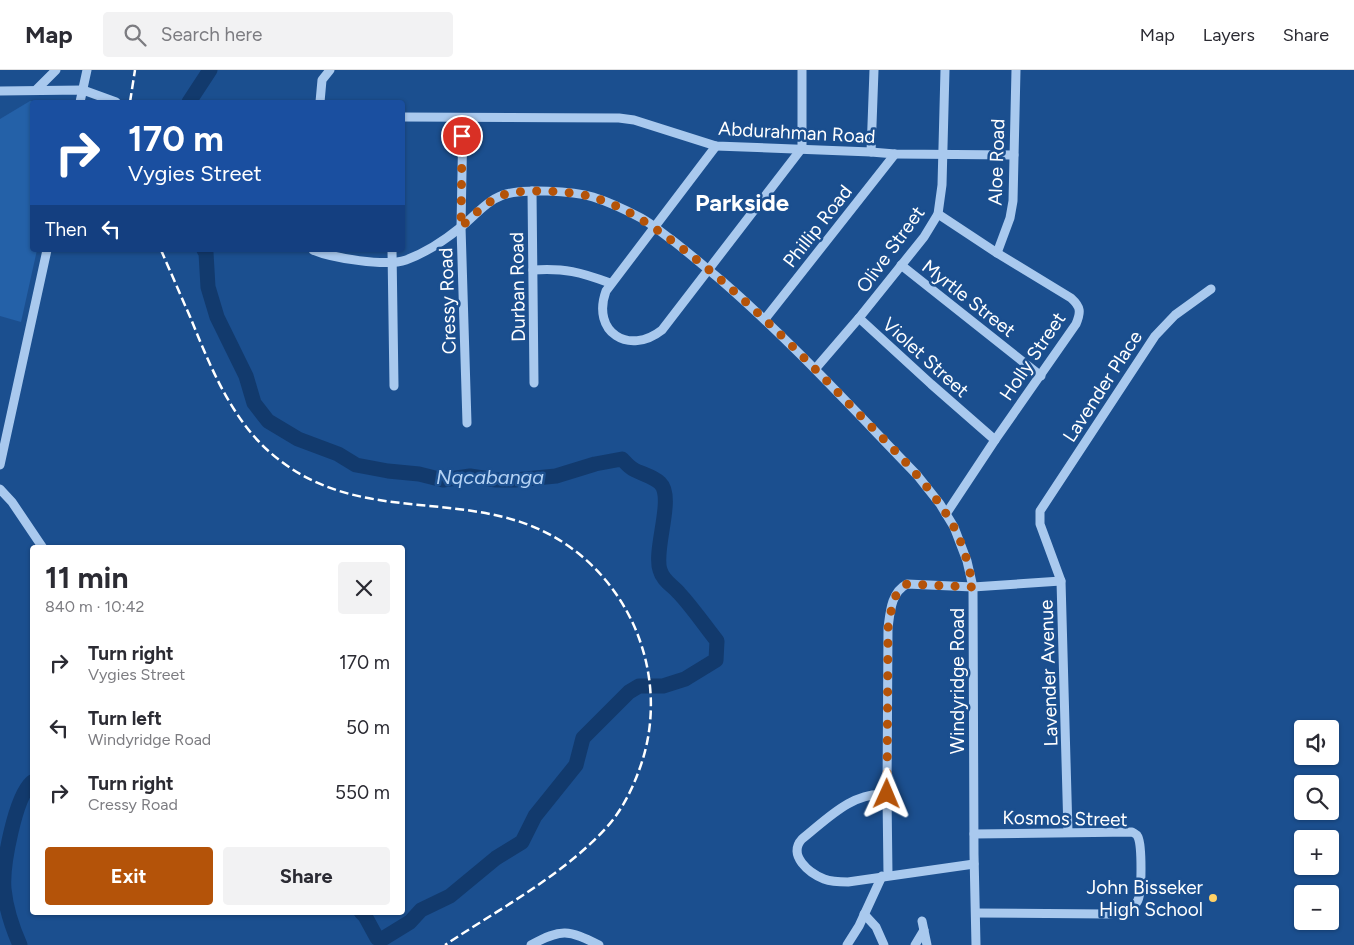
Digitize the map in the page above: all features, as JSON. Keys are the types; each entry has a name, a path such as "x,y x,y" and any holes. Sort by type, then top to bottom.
{"street":[{"path":"37,89 56,70"},
{"path":"80,100 87,70"},
{"path":"320,100 322,80 330,70"},
{"path":"716,146 610,284 602,302 602,317 615,335 638,341 653,337 662,330 802,148 802,70"},
{"path":"871,152 874,70"},
{"name":"Olive Street","path":"816,368 924,237 938,214 942,184 941,154 945,70"},
{"name":"Aloe Road","path":"997,253 1010,218 1013,201 1016,70"},
{"path":"0,90 83,90 109,100"},
{"name":"Abdurahman Road","path":"405,117 619,118 634,120 716,146 802,148 895,154 1014,155"},
{"name":"Cressy Road","path":"463,118 461,227 467,424"},
{"name":"Phillip Road","path":"765,319 895,154"},
{"name":"Durban Road","path":"532,192 534,383"},
{"name":"Windyridge Road","path":"322,252 350,259 392,263 405,260 438,243 487,205 504,195 556,192 593,197 642,218 710,270 816,368 917,475 946,514 959,539 973,587 976,945"},
{"name":"Holly Street","path":"938,214 1071,298 1080,308 1076,324 946,514"},
{"path":"0,465 47,252"},
{"path":"392,252 394,386"},
{"name":"Myrtle Street","path":"901,265 1041,376"},
{"path":"533,270 570,270 610,284"},
{"name":"Lavender Place","path":"1039,517 1044,505 1154,336 1175,315 1211,289"},
{"name":"Violet Street","path":"859,318 995,440"},
{"path":"0,489 41,545"},
{"name":"Lavender Avenue","path":"1039,517 1061,581 1068,832"},
{"path":"847,945 885,876 888,628 893,601 899,590 907,584 973,587 1061,581"},
{"path":"887,794 862,796 845,806 802,838 796,849 800,861 816,876 835,882 848,882 974,864"},
{"name":"Kosmos Street","path":"974,834 1132,832 1138,838 1141,891 1138,901 1128,912 1108,914 976,914"},
{"path":"864,914 876,927 884,945"},
{"path":"915,945 923,926 927,945"},
{"path":"531,945 551,934 567,932 575,933 599,945"}],"shaded area":[{"path":"30,101 30,252 37,252 21,322 0,316 0,119"}],"waterway":[{"name":"Nqcabanga","path":"190,100 210,70"},
{"name":"Nqcabanga","path":"205,252 208,287 217,317 246,376 254,403 268,421 298,439 338,454 356,465 419,474 443,480 470,476 496,480 556,476 595,464 622,459 636,471 660,483 664,490 665,511 659,550 661,574 684,599 717,641 716,660 685,679 663,686 639,686 629,692 583,738 576,765 535,816 522,842 496,858 450,896 421,910 410,922 384,938 377,938 364,915"},
{"name":"Nqcabanga","path":"20,945 8,911 4,878 7,849 15,816 20,802 30,785"}],"railway":[{"path":"130,100 135,70"},
{"path":"162,252 207,358 227,397 251,433 282,462 311,480 341,492 372,499 467,510 529,525 563,543 593,566 617,595 634,627 646,662 651,699 648,736 638,773 625,802 606,828 589,845 550,877 445,945"}],"place":[{"name":"John Bisseker High School","path":"1213,898"}],"district":[{"name":"Parkside","path":"742,203"}],"route":[{"path":"462,136 461,227 487,205 504,195 532,192 556,192 593,197 642,218 710,270 816,368 917,475 946,514 959,539 973,587 907,584 899,590 893,601 888,628 887,794"}]}
